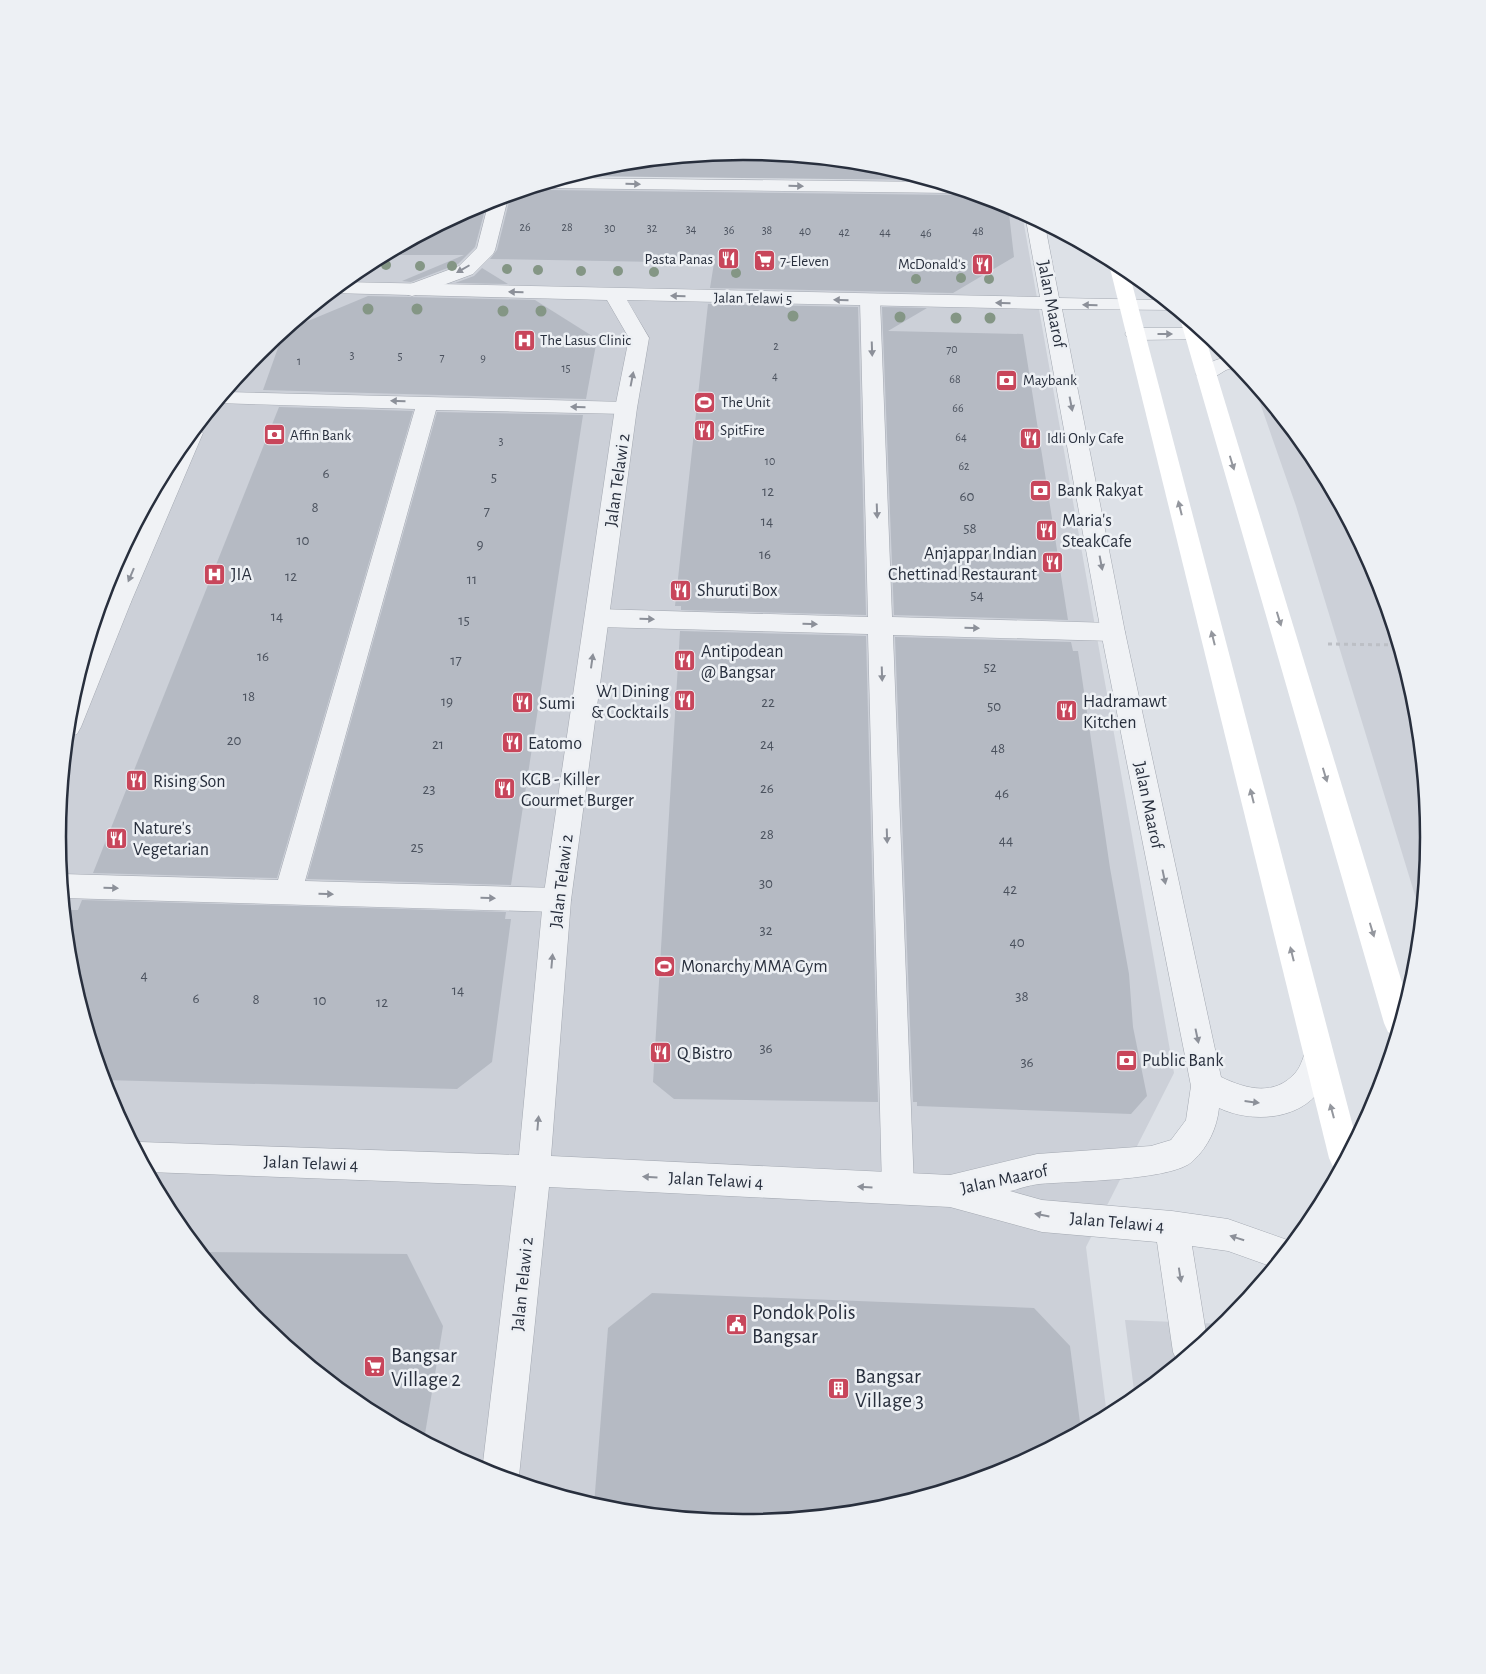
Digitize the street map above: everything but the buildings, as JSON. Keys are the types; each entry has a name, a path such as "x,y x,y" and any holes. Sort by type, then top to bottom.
{"main road":[{"path":"1121,276 1343,1150"},
{"path":"1198,336 1206,374 1396,1014"}],"street":[{"path":"567,183 934,188"},
{"path":"412,290 466,270 486,250 497,207"},
{"name":"Jalan Maarof","path":"950,1190 1037,1169 1151,1162 1181,1152 1201,1126 1207,1086 1114,632 1037,228"},
{"name":"Jalan Telawi 5","path":"347,288 1162,306"},
{"name":"Jalan Telawi 2","path":"501,1469 534,1171 557,900 626,408 639,338 614,295"},
{"path":"870,300 898,1188"},
{"path":"1135,334 1192,330"},
{"path":"1206,374 1227,364"},
{"path":"228,398 626,408"},
{"path":"288,893 428,402"},
{"path":"87,670 110,602 172,474"},
{"path":"598,618 1114,632"},
{"path":"68,886 557,900"},
{"path":"1207,1086 1236,1100 1266,1104 1292,1096 1310,1080 1318,1057"},
{"name":"Jalan Telawi 4","path":"147,1157 534,1171 950,1190 1042,1216 1172,1227 1228,1235 1277,1252"},
{"path":"1172,1227 1190,1345"}],"path":[{"path":"1322,644 1392,646"}],"shaded area":[{"path":"585,179 905,180 961,196 1024,222 1174,1073 1086,1247 1106,1408 1042,1444 1002,1462 961,1478 918,1491 875,1501 831,1508 743,1514 655,1508 611,1501 568,1491 525,1478 444,1444 367,1400 331,1374 264,1316 234,1283 180,1213 157,1175 136,1136 102,1055 79,969 72,925 66,837 68,793 79,705 89,662 102,619 136,538 180,461 206,425 264,358 297,328 367,274 444,230 525,196"},
{"path":"1259,399 1306,461 1329,499 1350,538 1384,619 1407,705 1414,749 1420,837 1416,900 1296,506"},
{"path":"1125,1320 1214,1324 1155,1374 1134,1389"}],"place":[{"name":"Pasta Panas","path":"729,259"},
{"name":"7-Eleven","path":"764,261"},
{"name":"McDonald's","path":"982,264"},
{"name":"The Lasus Clinic","path":"524,340"},
{"name":"Maybank","path":"1007,380"},
{"name":"The Unit","path":"705,402"},
{"name":"SpitFire","path":"704,430"},
{"name":"Affin Bank","path":"274,435"},
{"name":"Idli Only Cafe","path":"1031,438"},
{"name":"Bank Rakyat","path":"1041,490"},
{"name":"Maria's SteakCafe","path":"1046,530"},
{"name":"Anjappar Indian Chettinad Restaurant","path":"1053,563"},
{"name":"JIA","path":"215,574"},
{"name":"Shuruti Box","path":"681,590"},
{"name":"Antipodean @ Bangsar","path":"685,661"},
{"name":"W1 Dining & Cocktails","path":"685,701"},
{"name":"Sumi","path":"523,703"},
{"name":"Hadramawt Kitchen","path":"1067,711"},
{"name":"Eatomo","path":"512,743"},
{"name":"Rising Son","path":"137,781"},
{"name":"KGB - Killer Gourmet Burger","path":"505,789"},
{"name":"Nature's Vegetarian","path":"117,838"},
{"name":"Monarchy MMA Gym","path":"665,966"},
{"name":"Q Bistro","path":"661,1053"},
{"name":"Public Bank","path":"1126,1060"},
{"name":"Pondok Polis Bangsar","path":"736,1324"},
{"name":"Bangsar Village 2","path":"375,1367"},
{"name":"Bangsar Village 3","path":"839,1388"}]}
